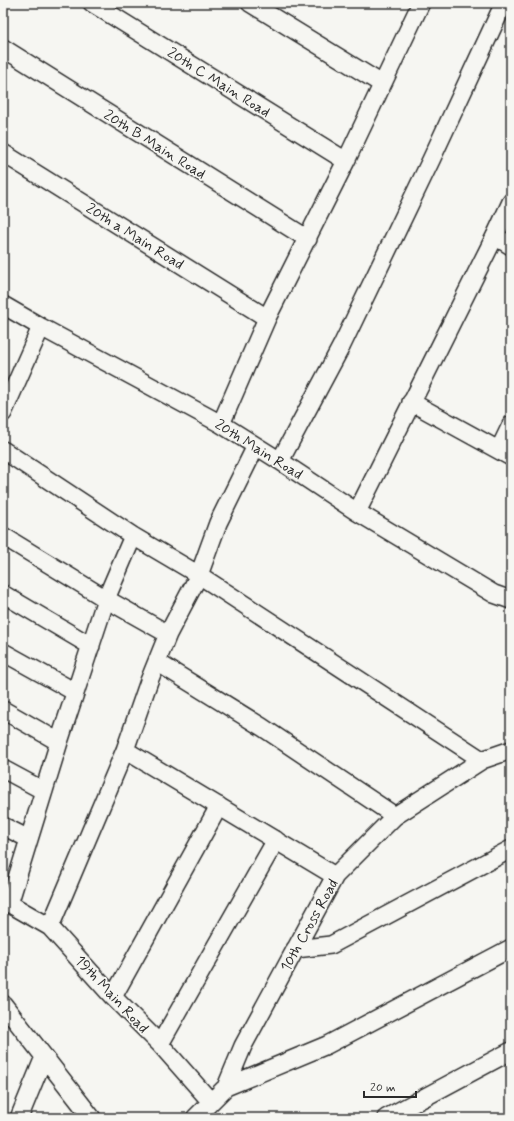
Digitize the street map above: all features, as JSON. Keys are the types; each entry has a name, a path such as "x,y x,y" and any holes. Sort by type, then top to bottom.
{"street":[{"name":"20th C Main Road","path":"92,3 346,161"},
{"path":"250,3 382,84"},
{"path":"221,424 267,318 308,239 421,3"},
{"path":"280,461 342,345 504,3"},
{"name":"20th B Main Road","path":"3,48 308,239"},
{"name":"20th a Main Road","path":"3,153 267,318"},
{"path":"357,512 511,202"},
{"path":"495,236 511,246"},
{"name":"20th Main Road","path":"3,305 221,424 357,512 494,594 511,600"},
{"path":"3,413 41,327"},
{"path":"411,402 505,454 511,425"},
{"path":"50,927 125,750 149,681 168,634 199,575 218,523 256,446"},
{"path":"3,450 133,536 199,575 482,760"},
{"path":"3,536 106,599 168,634"},
{"path":"6,902 29,839 106,599 133,536"},
{"path":"3,594 90,646"},
{"path":"3,652 75,692"},
{"path":"157,662 262,727 395,816"},
{"path":"3,710 59,742"},
{"path":"125,750 335,876"},
{"name":"10th Cross Road","path":"195,1118 226,1087 243,1046 335,876 395,816 482,760 511,750"},
{"path":"3,769 44,791"},
{"path":"114,997 218,806"},
{"path":"3,826 29,839"},
{"path":"160,1044 276,840"},
{"path":"295,949 331,945 511,849"},
{"name":"19th Main Road","path":"6,902 50,927 114,997 160,1044 211,1102"},
{"path":"226,1087 327,1045 511,948"},
{"path":"4,1012 44,1058 92,1118"},
{"path":"386,1118 511,1051"},
{"path":"18,1118 44,1058"}]}
